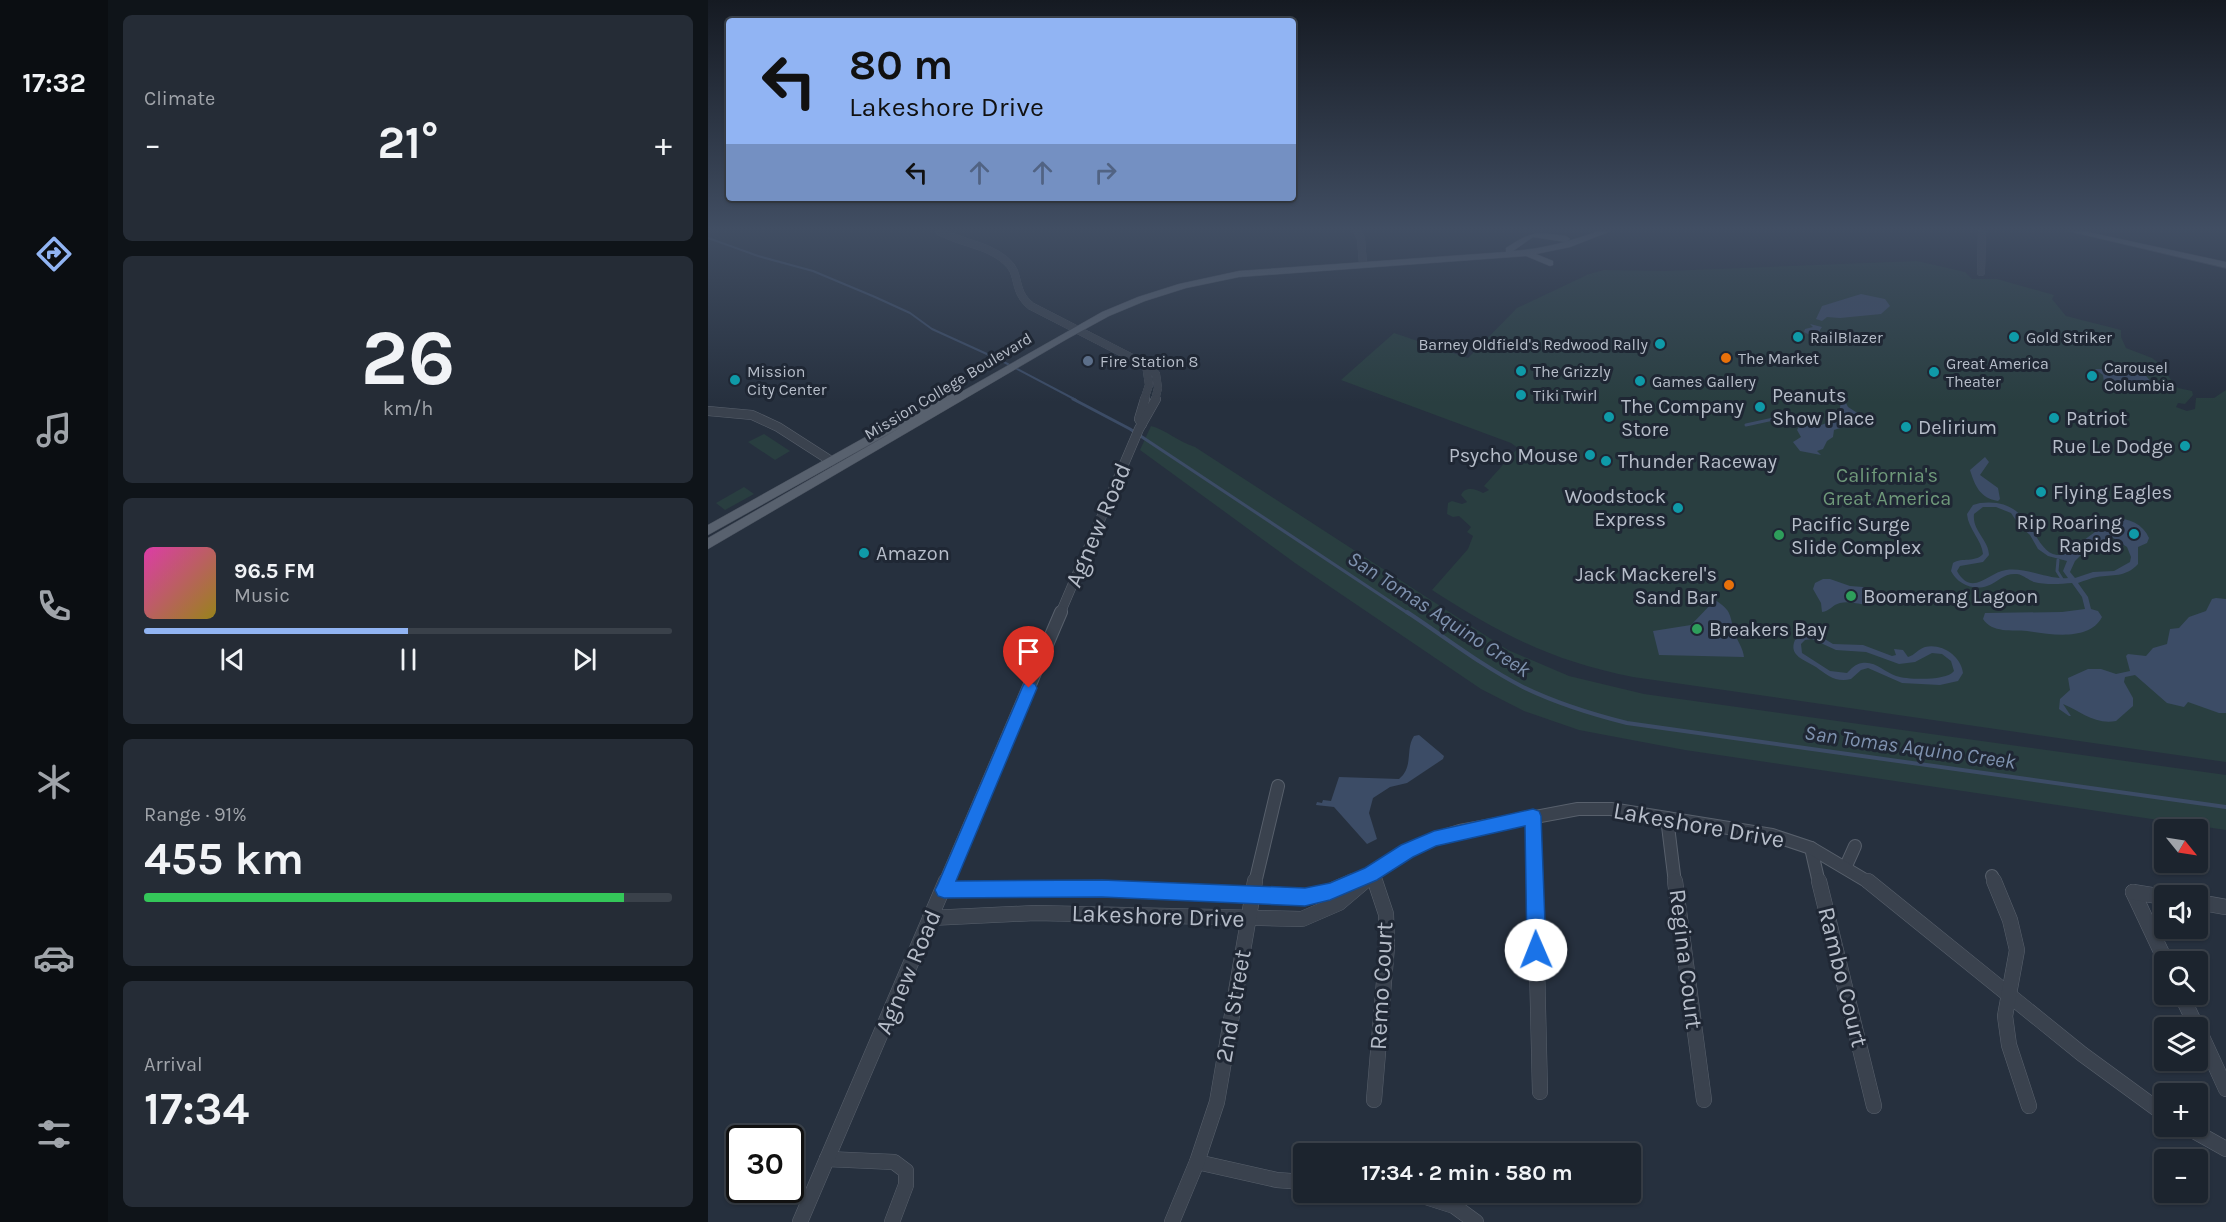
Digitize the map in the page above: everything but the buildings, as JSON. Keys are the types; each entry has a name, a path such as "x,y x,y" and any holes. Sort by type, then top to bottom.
{"main road":[{"name":"Mission College Boulevard","path":"708,544 1017,354 1073,327 1177,288"},
{"name":"Mission College Boulevard","path":"708,531 998,376 1028,359 1073,327"}],"street":[{"name":"Agnew Road","path":"800,1222 1142,424 1139,418 1149,386 1146,365 1135,356 1025,301 1016,288"},
{"path":"708,411 752,415 778,427 836,464"},
{"name":"2nd Street","path":"1172,1222 1197,1162 1217,1102 1252,896 1278,786"},
{"name":"Lakeshore Drive","path":"944,890 1064,888 1305,897 1330,891 1371,874 1407,851 1434,839 1533,816 1594,808 1764,833 1811,848 1846,867 1885,894 2099,1067 2154,1107"},
{"path":"1533,816 1540,1092"},
{"name":"Regina Court","path":"1667,818 1704,1100"},
{"path":"1846,867 1855,846"},
{"name":"Rambo Court","path":"1811,848 1874,1106"},
{"name":"Lakeshore Drive","path":"930,918 1035,913 1302,919 1329,910 1350,897 1371,874"},
{"name":"Remo Court","path":"1371,874 1380,891 1386,914 1388,946 1374,1100"},
{"path":"1992,876 2010,920 2017,950 2005,1016 2008,1045 2029,1106"},
{"path":"2154,895 2133,892 2154,937"},
{"path":"2208,904 2226,907"},
{"path":"2208,1051 2226,1089"},
{"path":"2205,1137 2226,1149"},
{"path":"827,1159 894,1162 906,1171 906,1185 892,1222"},
{"path":"1197,1162 1276,1180 1293,1181"},
{"path":"1449,1203 1468,1214 1476,1222"}],"green space":[{"name":"California's Great America","path":"1559,288 2029,288 2054,295 2052,299 2066,316 2121,330 2121,337 2126,348 2152,358 2163,366 2160,366 2178,388 2192,391 2193,395 2185,404 2178,403 2176,407 2187,411 2195,409 2196,398 2214,398 2226,390 2226,762 1633,677 1577,663 1528,644 1504,633 1432,590 1468,549 1473,536 1467,532 1471,527 1459,516 1453,517 1447,514 1448,503 1467,502 1461,495 1468,489 1483,493 1489,490 1484,486 1518,448 1511,443 1341,380 1394,333 1468,358 1517,308"},
{"path":"1151,426 1195,447 1508,650 1569,676 1644,694 2226,775 2226,830 2208,827 2208,819 2154,819 1685,750 1579,730 1524,711 1481,689 1295,563 1140,450"},
{"path":"764,434 790,451 775,460 748,442"},
{"path":"744,487 754,494 725,510 716,503"}],"water":[{"path":"1861,294 1885,299 1890,306 1881,314 1827,317 1822,321 1816,319 1822,306"},
{"path":"1810,324 1822,327 1820,335 1837,337 1840,343 1811,341 1809,339 1812,336 1804,332 1805,329 1813,327"},
{"path":"2095,369 2141,370 2152,383 2104,382 2103,375"},
{"path":"1841,402 1846,403 1859,414 1855,422 1834,430 1833,437 1827,441 1823,449 1817,451 1821,455 1800,451 1793,442 1801,437 1797,430 1799,426 1821,425 1838,419"},
{"path":"1985,457 1989,462 1980,475 1998,488 2000,499 1998,501 1987,497 1979,490 1970,470"},
{"path":"1998,503 2011,508 2029,525 2048,552 2057,555 2083,546 2080,543 2114,518 2135,523 2149,538 2147,543 2138,547 2138,564 2128,572 2095,577 2078,583 2088,597 2091,609 2098,611 2102,617 2088,630 2057,634 1997,629 1983,619 1985,613 2062,612 2085,609 2082,597 2072,583 2038,583 2012,574 1987,586 1977,588 1957,580 1951,571 1953,563 1980,557 1983,554 1968,519 1967,514 1973,505","holes":["1983,507 1996,507 2011,513 2030,535 2038,549 2048,556 2067,561 2063,571 2068,578 2006,570 1975,583 1969,583 1963,579 1957,571 1960,566 1983,562 1989,555 1974,520 1974,514","2110,536 2127,547 2131,557 2130,562 2114,571 2093,572 2075,578 2070,572 2075,561 2088,548 2092,550"]},
{"name":"Boomerang Lagoon","path":"1823,579 1863,587 1886,595 1876,604 1846,602 1822,612 1821,603 1813,589 1815,583"},
{"path":"2212,599 2226,599 2226,713 2219,713 2188,702 2184,707 2167,703 2135,675 2125,677 2124,682 2133,698 2133,706 2116,721 2094,719 2063,704 2071,716 2059,709 2060,699 2070,690 2068,678 2088,669 2101,669 2116,674 2130,671 2126,656 2128,654 2146,656 2153,648 2167,644 2170,629 2179,628 2189,617 2206,611"},
{"name":"Breakers Bay","path":"1715,600 1730,614 1744,657 1659,655 1653,631 1691,625"},
{"path":"1808,634 1818,635 1833,644 1863,645 1892,656 1896,655 1894,649 1903,650 1908,657 1925,647 1938,647 1955,656 1963,673 1958,681 1940,685 1902,683 1868,668 1861,670 1851,679 1836,679 1799,657 1794,650 1795,640","holes":["1812,639 1836,650 1866,652 1899,664 1915,662 1932,653 1942,654 1951,661 1954,671 1944,677 1927,679 1896,676 1876,665 1867,663 1857,664 1847,673 1830,671 1802,653 1801,644 1805,640"]},
{"path":"1419,735 1444,756 1443,759 1407,783 1390,787 1373,798 1369,813 1377,839 1367,844 1334,807 1316,805 1317,802 1322,803 1323,800 1331,801 1339,777 1399,779 1408,764 1411,741 1414,736"}],"waterway":[{"name":"San Tomas Aquino Creek","path":"854,288 910,313 932,329 1000,360 1076,400"},
{"name":"San Tomas Aquino Creek","path":"1073,399 1130,429 1409,614"},
{"path":"1773,419 1789,415 1805,425"},
{"path":"1773,419 1778,418"},
{"path":"1746,425 1773,419"},
{"path":"2058,560 2057,571 2062,579"},
{"name":"San Tomas Aquino Creek","path":"1407,612 1478,661 1523,687 1574,708 1627,723 2226,807"}],"place":[{"name":"RailBlazer","path":"1798,337"},
{"name":"Gold Striker","path":"2014,337"},
{"name":"Barney Oldfield's Redwood Rally","path":"1660,344"},
{"name":"The Market","path":"1726,358"},
{"name":"Fire Station 8","path":"1088,361"},
{"name":"The Grizzly","path":"1521,371"},
{"name":"Great America Theater","path":"1934,372"},
{"name":"Carousel Columbia","path":"2092,376"},
{"name":"Mission City Center","path":"735,380"},
{"name":"Games Gallery","path":"1640,381"},
{"name":"Tiki Twirl","path":"1521,395"},
{"name":"Peanuts Show Place","path":"1760,407"},
{"name":"The Company Store","path":"1609,417"},
{"name":"Patriot","path":"2054,418"},
{"name":"Delirium","path":"1906,427"},
{"name":"Rue Le Dodge","path":"2185,446"},
{"name":"Psycho Mouse","path":"1590,455"},
{"name":"Thunder Raceway","path":"1606,461"},
{"name":"Flying Eagles","path":"2041,492"},
{"name":"Woodstock Express","path":"1678,508"},
{"name":"Rip Roaring Rapids","path":"2134,534"},
{"name":"Pacific Surge Slide Complex","path":"1779,535"},
{"name":"Amazon","path":"864,553"},
{"name":"Jack Mackerel's Sand Bar","path":"1729,585"},
{"name":"Boomerang Lagoon","path":"1851,596"},
{"name":"Breakers Bay","path":"1697,629"}],"route":[{"path":"1029,688 944,890 1064,888 1305,897 1330,891 1371,874 1407,851 1434,839 1460,831 1533,816 1536,950"}]}
